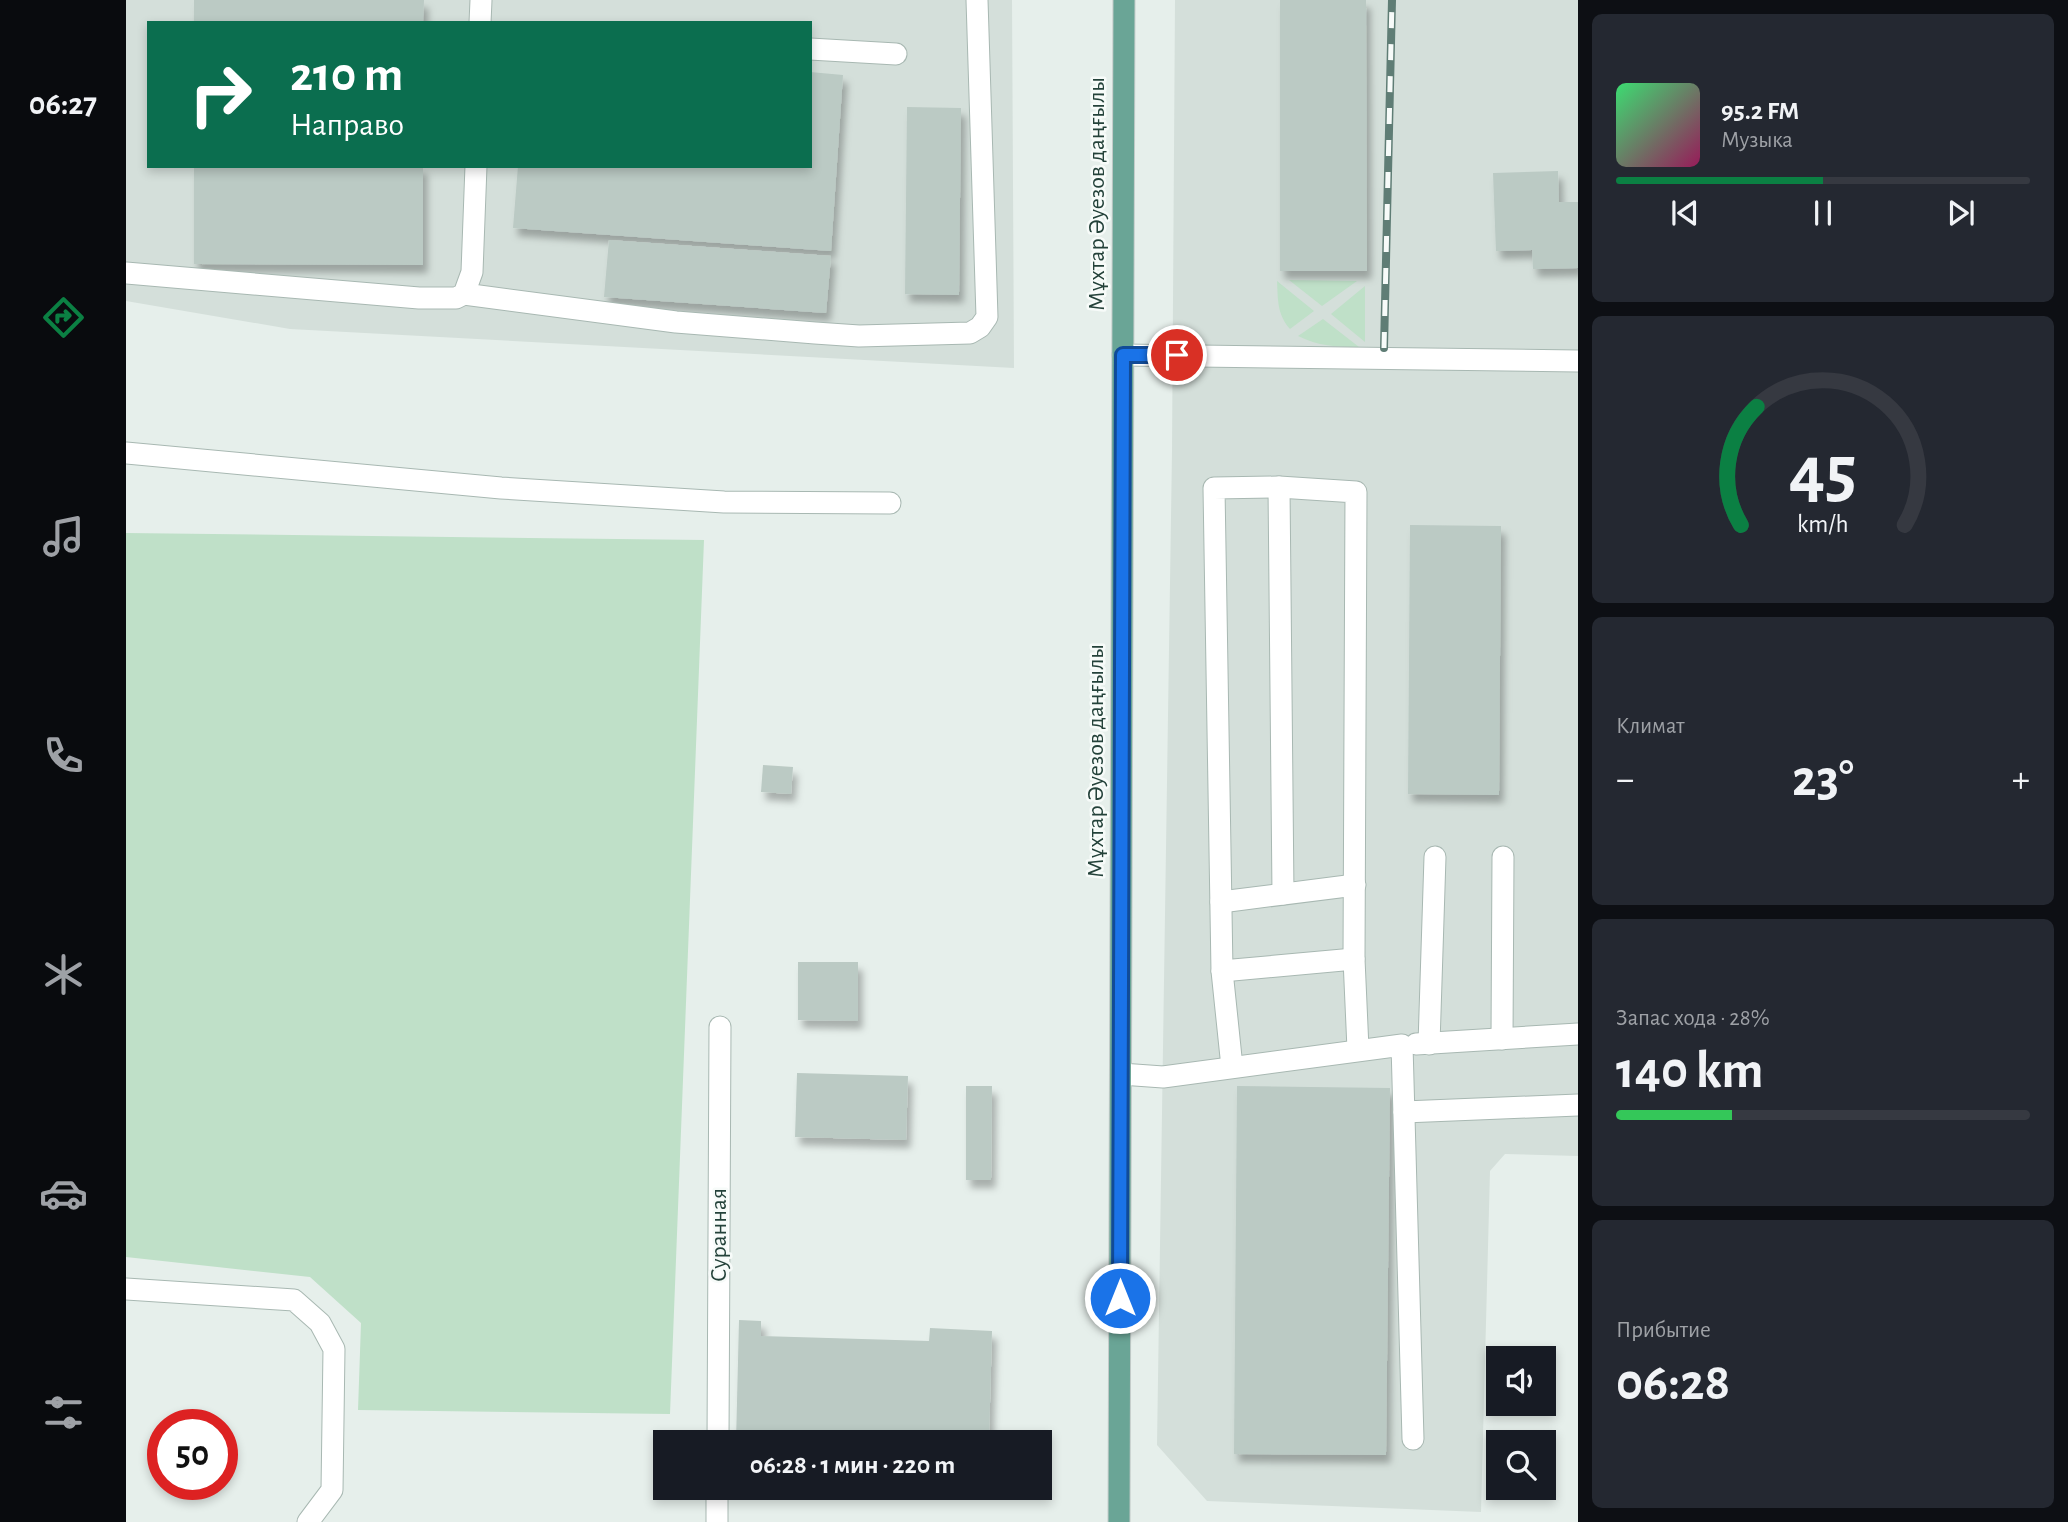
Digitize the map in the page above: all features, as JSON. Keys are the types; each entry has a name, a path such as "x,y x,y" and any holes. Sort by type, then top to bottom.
{"main road":[{"name":"Мұхтар Әуезов даңғылы","path":"1119,1522 1124,0"}],"street":[{"path":"480,21 481,0"},
{"path":"126,273 419,298 456,298 464,294 676,322 859,336 970,332 980,327 987,317 977,0"},
{"path":"812,49 896,54"},
{"path":"464,294 472,272 476,168"},
{"path":"1123,355 1578,361"},
{"path":"126,453 500,488 724,502 890,503"},
{"path":"1232,1067 1222,971 1214,488 1279,487 1356,492 1354,959 1358,1049"},
{"path":"1279,487 1283,894"},
{"path":"1429,1044 1435,857"},
{"path":"1503,858 1503,1039"},
{"path":"1221,902 1355,885"},
{"path":"1222,971 1354,959"},
{"name":"Суранная","path":"718,1430 720,1027"},
{"path":"1121,1074 1163,1077 1358,1049 1578,1034"},
{"path":"1402,1045 1413,1439"},
{"path":"1404,1112 1578,1105"},
{"path":"126,1289 294,1300 320,1323 334,1349 332,1490 308,1522"},
{"path":"717,1500 717,1522"}],"shaded area":[{"path":"126,0 1012,0 1014,368 290,329 126,301"},
{"path":"1175,0 1578,0 1578,1156 1505,1154 1490,1171 1481,1512 1207,1501 1157,1445 1172,451"}],"green space":[{"path":"1289,280 1357,281 1322,306"},
{"path":"1277,281 1314,311 1290,329 1280,312"},
{"path":"1365,286 1365,342 1331,314"},
{"path":"1323,319 1359,347 1327,345 1298,336"},
{"path":"126,533 704,540 670,1414 358,1410 361,1323 310,1277 126,1257"}],"building":[{"path":"194,0 424,0 423,21 194,21"},
{"path":"1280,0 1366,0 1367,271 1280,271"},
{"path":"812,72 843,75 831,251 513,228 518,168 812,168"},
{"path":"907,107 961,108 959,295 905,294"},
{"path":"194,168 423,168 423,265 194,264"},
{"path":"1558,171 1559,202 1578,202 1578,268 1533,269 1532,250 1496,251 1493,173"},
{"path":"609,240 831,256 826,313 604,297"},
{"path":"1410,525 1501,526 1499,795 1408,794"},
{"path":"763,765 793,767 791,794 761,792"},
{"path":"798,962 858,962 858,1021 798,1020"},
{"path":"797,1073 908,1076 906,1140 795,1137"},
{"path":"966,1086 992,1086 991,1180 966,1180"},
{"path":"1237,1086 1390,1088 1386,1455 1234,1454"},
{"path":"739,1320 761,1321 761,1336 929,1341 930,1328 992,1331 989,1430 736,1430"}],"railway":[{"path":"1384,348 1392,0"}],"route":[{"path":"1120,1298 1123,355 1177,355"}]}
